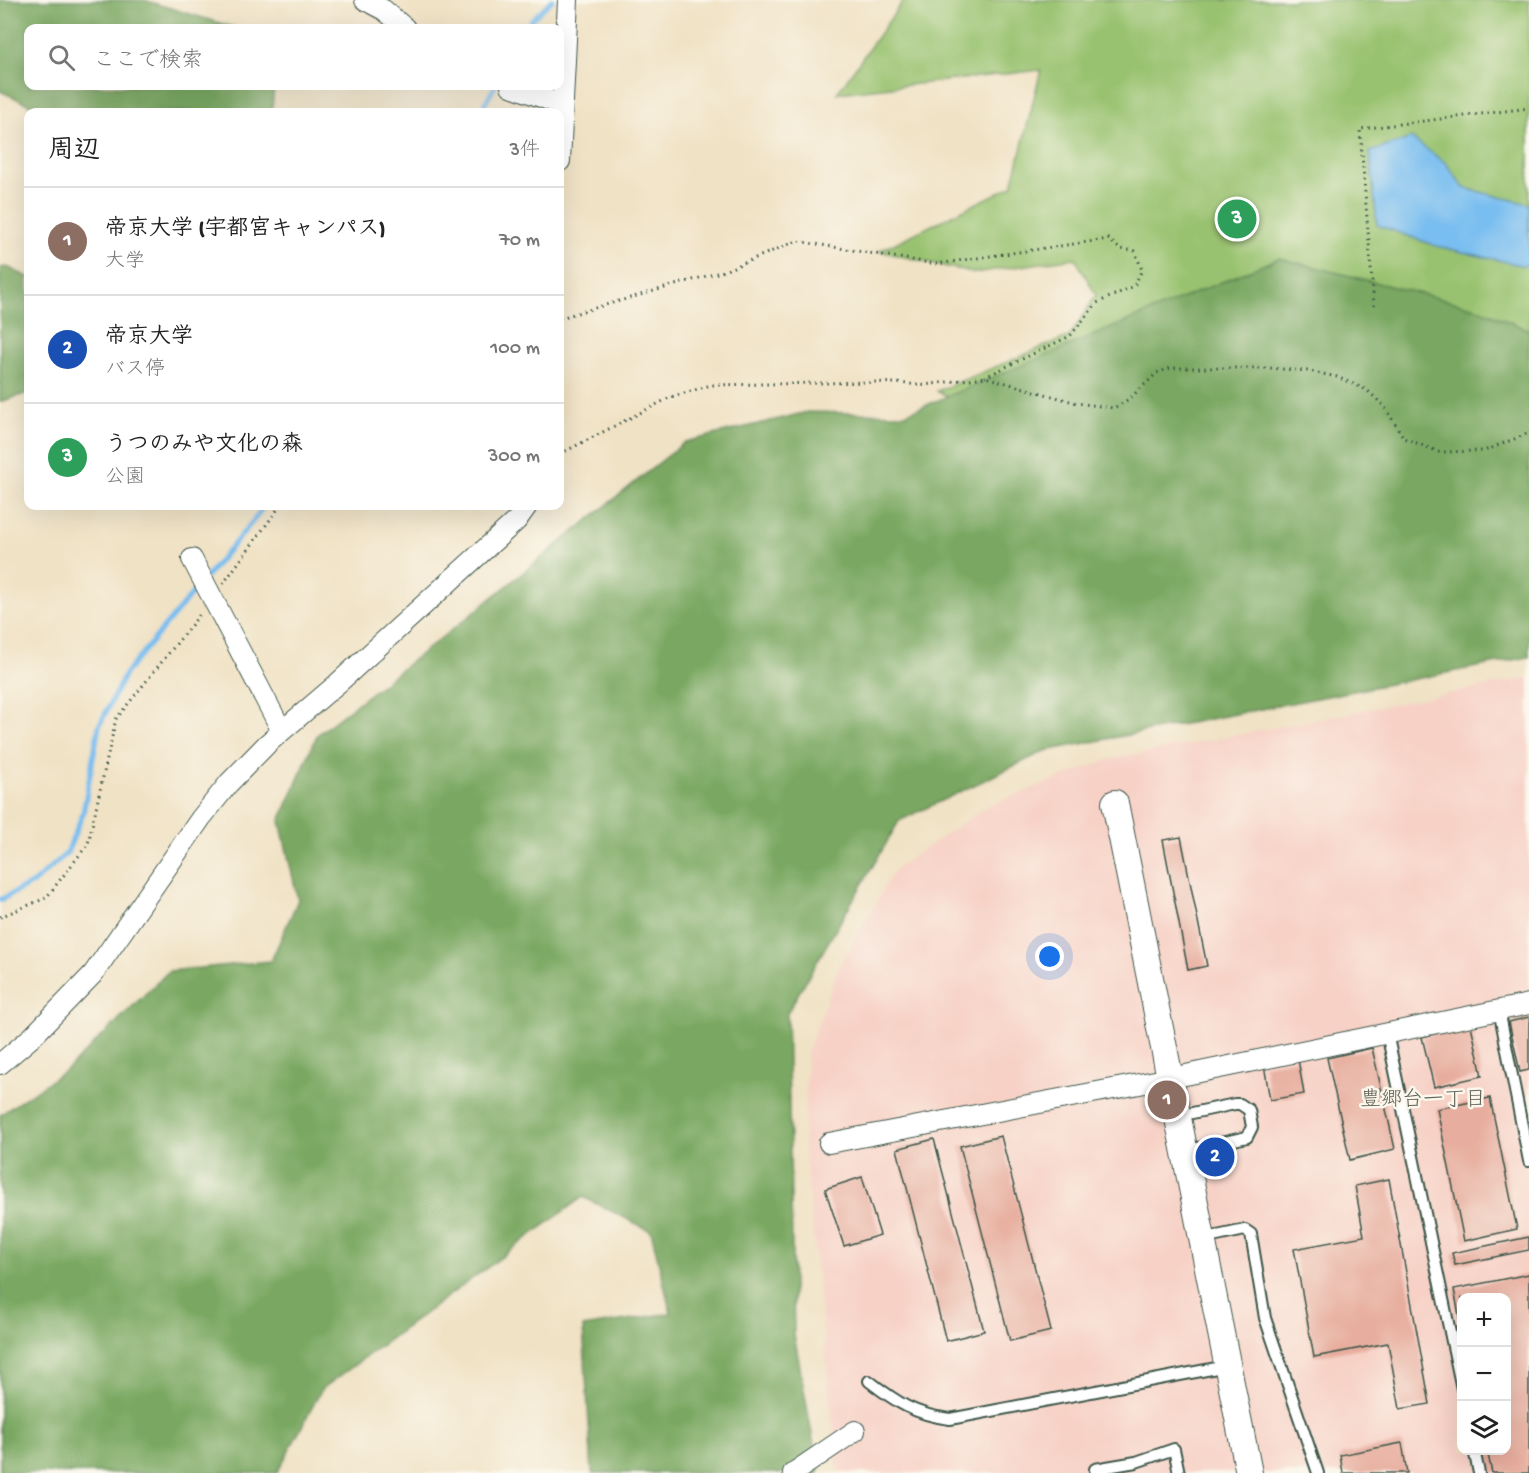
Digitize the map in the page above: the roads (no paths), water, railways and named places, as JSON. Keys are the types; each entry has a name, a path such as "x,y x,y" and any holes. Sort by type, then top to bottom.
{"street":[{"path":"365,0 384,10 400,24"},
{"path":"564,70 568,0"},
{"path":"522,90 562,105"},
{"path":"562,108 563,90"},
{"path":"0,1064 32,1037 93,974 201,818 229,783 282,731 508,528 524,510"},
{"path":"192,559 282,731"},
{"path":"1115,804 1249,1473"},
{"path":"829,1143 1171,1078 1529,1004"},
{"path":"793,1473 855,1431"}],"lane":[{"path":"1499,1010 1529,1161"},
{"path":"1387,1034 1457,1370"},
{"path":"1178,1116 1235,1104 1240,1104 1249,1110 1252,1127 1247,1137 1185,1151"},
{"path":"1203,1239 1245,1230 1251,1234 1265,1318 1318,1473"},
{"path":"869,1381 898,1403 928,1417 950,1419 1228,1366"},
{"path":"1092,1472 1137,1467 1174,1449 1179,1473"},
{"path":"1475,1455 1479,1473"}],"water":[{"path":"1411,138 1446,163 1464,188 1529,204 1529,263 1524,266 1436,246 1377,225 1370,152"}],"waterway":[{"path":"529,24 552,0"},
{"path":"482,108 493,90"},
{"path":"206,577 261,510"},
{"path":"0,900 33,883 67,853 83,813 99,726 125,674 200,584"}],"place":[{"name":"うつのみや文化の森","path":"1237,219"},
{"name":"帝京大学 (宇都宮キャンパス)","path":"1167,1100"},
{"name":"帝京大学","path":"1215,1157"}],"district":[{"name":"豊郷台一丁目","path":"1423,1101"}]}
